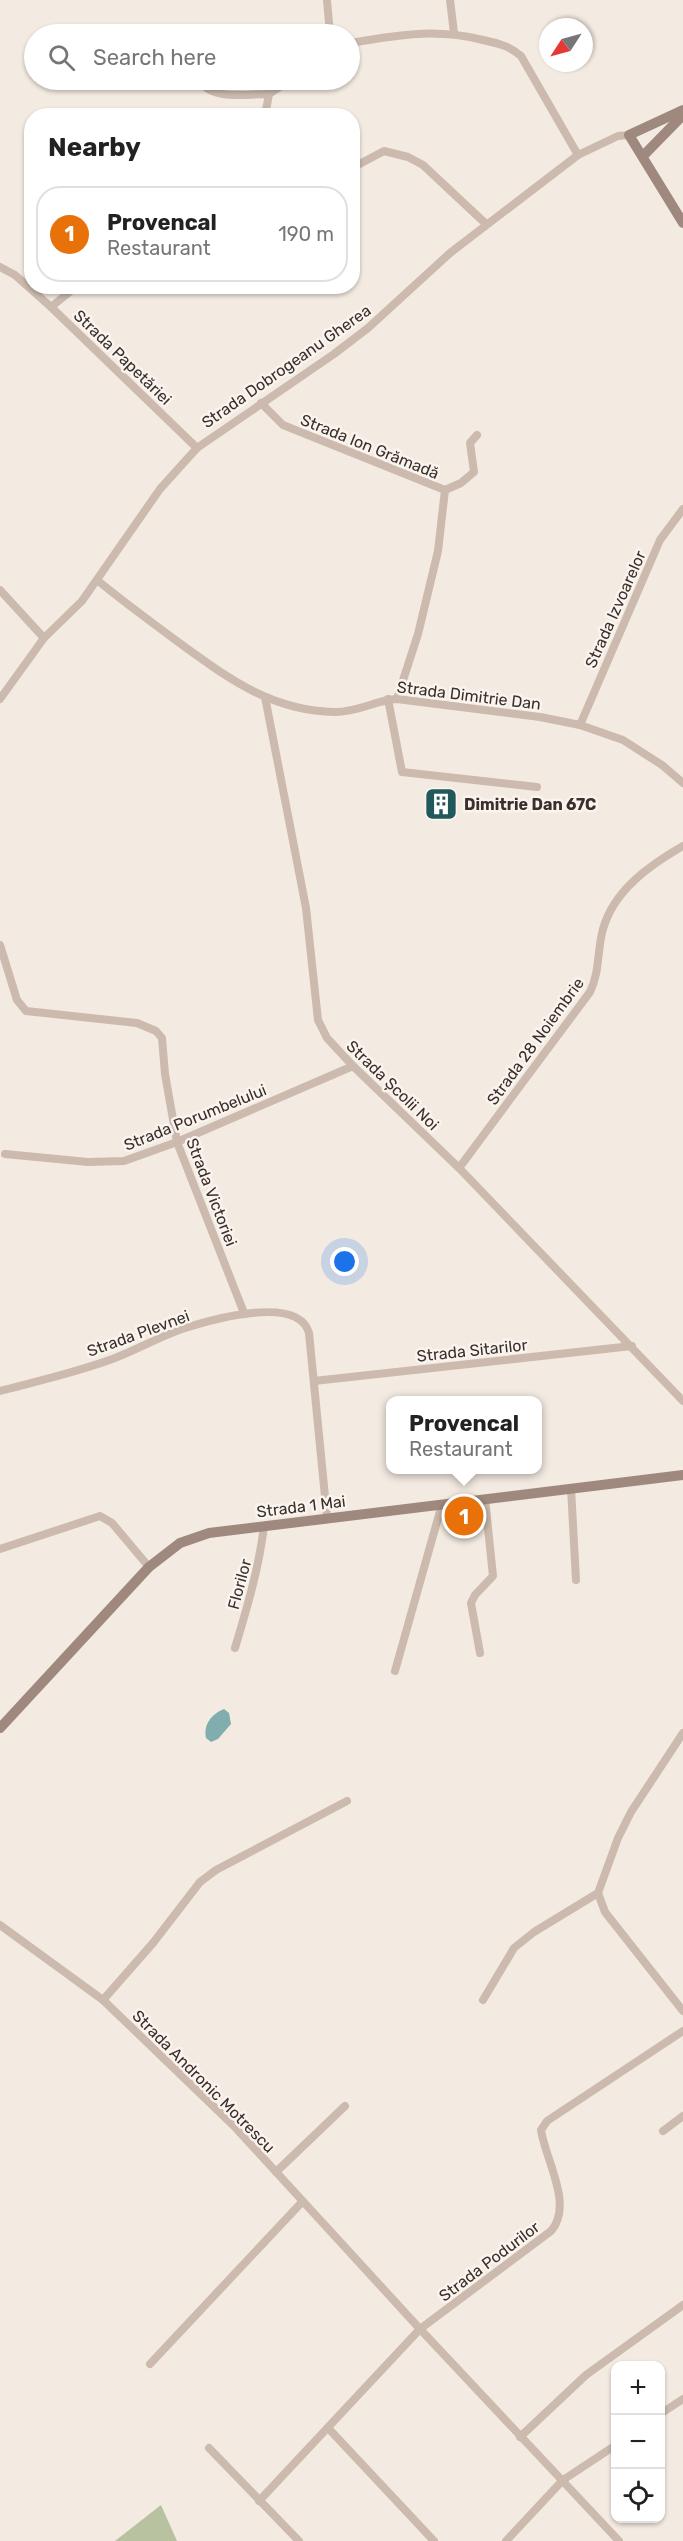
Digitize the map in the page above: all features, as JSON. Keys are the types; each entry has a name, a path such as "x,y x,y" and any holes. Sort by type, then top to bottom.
{"main road":[{"name":"Strada Dobrogeanu Gherea","path":"629,135 683,110"},
{"path":"643,156 683,115"},
{"path":"629,135 683,223"},
{"name":"Strada 1 Mai","path":"0,1728 119,1597 149,1567 180,1543 209,1533 327,1517 683,1475"}],"street":[{"path":"327,0 329,24"},
{"path":"450,0 454,33"},
{"path":"360,42 425,32 454,33 513,49 521,56 578,155"},
{"path":"208,90 223,94 269,94 275,90"},
{"path":"266,108 269,94"},
{"name":"Strada Dobrogeanu Gherea","path":"0,699 44,638 82,601 159,489 197,448 369,328 486,224 578,155 618,136 629,135"},
{"path":"360,164 384,151 408,157 423,165 486,224"},
{"name":"Strada Papetăriei","path":"0,267 24,283"},
{"name":"Strada Papetăriei","path":"37,294 197,448"},
{"path":"51,306 67,294"},
{"name":"Strada Ion Grămadă","path":"261,403 283,425 445,490 438,551 418,634 397,699"},
{"path":"445,490 461,483 474,472 470,442 477,435"},
{"name":"Strada Izvoarelor","path":"580,724 660,540 683,509"},
{"name":"Strada Dimitrie Dan","path":"97,580 137,613 234,682 287,705 331,712 362,710 388,699 397,699 580,724 633,745 683,783"},
{"path":"0,590 44,638"},
{"name":"Strada Școlii Noi","path":"265,697 306,908 318,1020 327,1038 459,1168 683,1401"},
{"path":"388,699 402,772 537,787"},
{"name":"Strada 28 Noiembrie","path":"459,1168 590,992 597,978 597,963 603,929 612,906 622,893 649,869 683,846"},
{"name":"Strada Victoriei","path":"0,945 17,1000 26,1011 137,1023 151,1028 162,1038 165,1074 177,1142 244,1313"},
{"name":"Strada Porumbelului","path":"5,1154 88,1162 124,1161 177,1142 353,1066"},
{"name":"Strada Plevnei","path":"0,1391 114,1358 183,1329 244,1313 277,1312 302,1321 309,1333 327,1517"},
{"name":"Strada Sitarilor","path":"314,1381 632,1346"},
{"path":"571,1488 576,1580"},
{"path":"480,1653 471,1603 475,1595 493,1576 485,1499"},
{"path":"394,1671 442,1504"},
{"path":"0,1549 100,1516 112,1523 149,1567"},
{"name":"Florilor","path":"235,1648 249,1606 264,1526"},
{"path":"483,2000 514,1948 534,1932 598,1893 618,1838 631,1812 683,1733"},
{"path":"103,2000 153,1943 200,1882 216,1870 347,1801"},
{"path":"598,1893 605,1912 683,2011"},
{"name":"Strada Andronic Motrescu","path":"0,1925 103,2000 234,2126 520,2437 619,2541"},
{"name":"Strada Podurilor","path":"420,2329 557,2225 558,2196 552,2161 541,2130 547,2121 683,2031"},
{"path":"276,2172 345,2106"},
{"path":"663,2131 683,2116"},
{"path":"150,2364 302,2202"},
{"path":"520,2437 586,2375 683,2305"},
{"path":"259,2501 329,2429 420,2329"},
{"path":"665,2411 683,2399"},
{"path":"329,2429 434,2541"},
{"path":"209,2448 299,2541"},
{"path":"506,2541 563,2480 611,2448"}],"green space":[{"path":"161,2505 177,2541 115,2541"}],"water":[{"path":"224,1709 229,1713 231,1724 218,1739 211,1742 206,1738 207,1724 212,1717"}],"place":[{"name":"Dimitrie Dan 67C","path":"441,804"},
{"name":"Provencal","path":"464,1516"}]}
